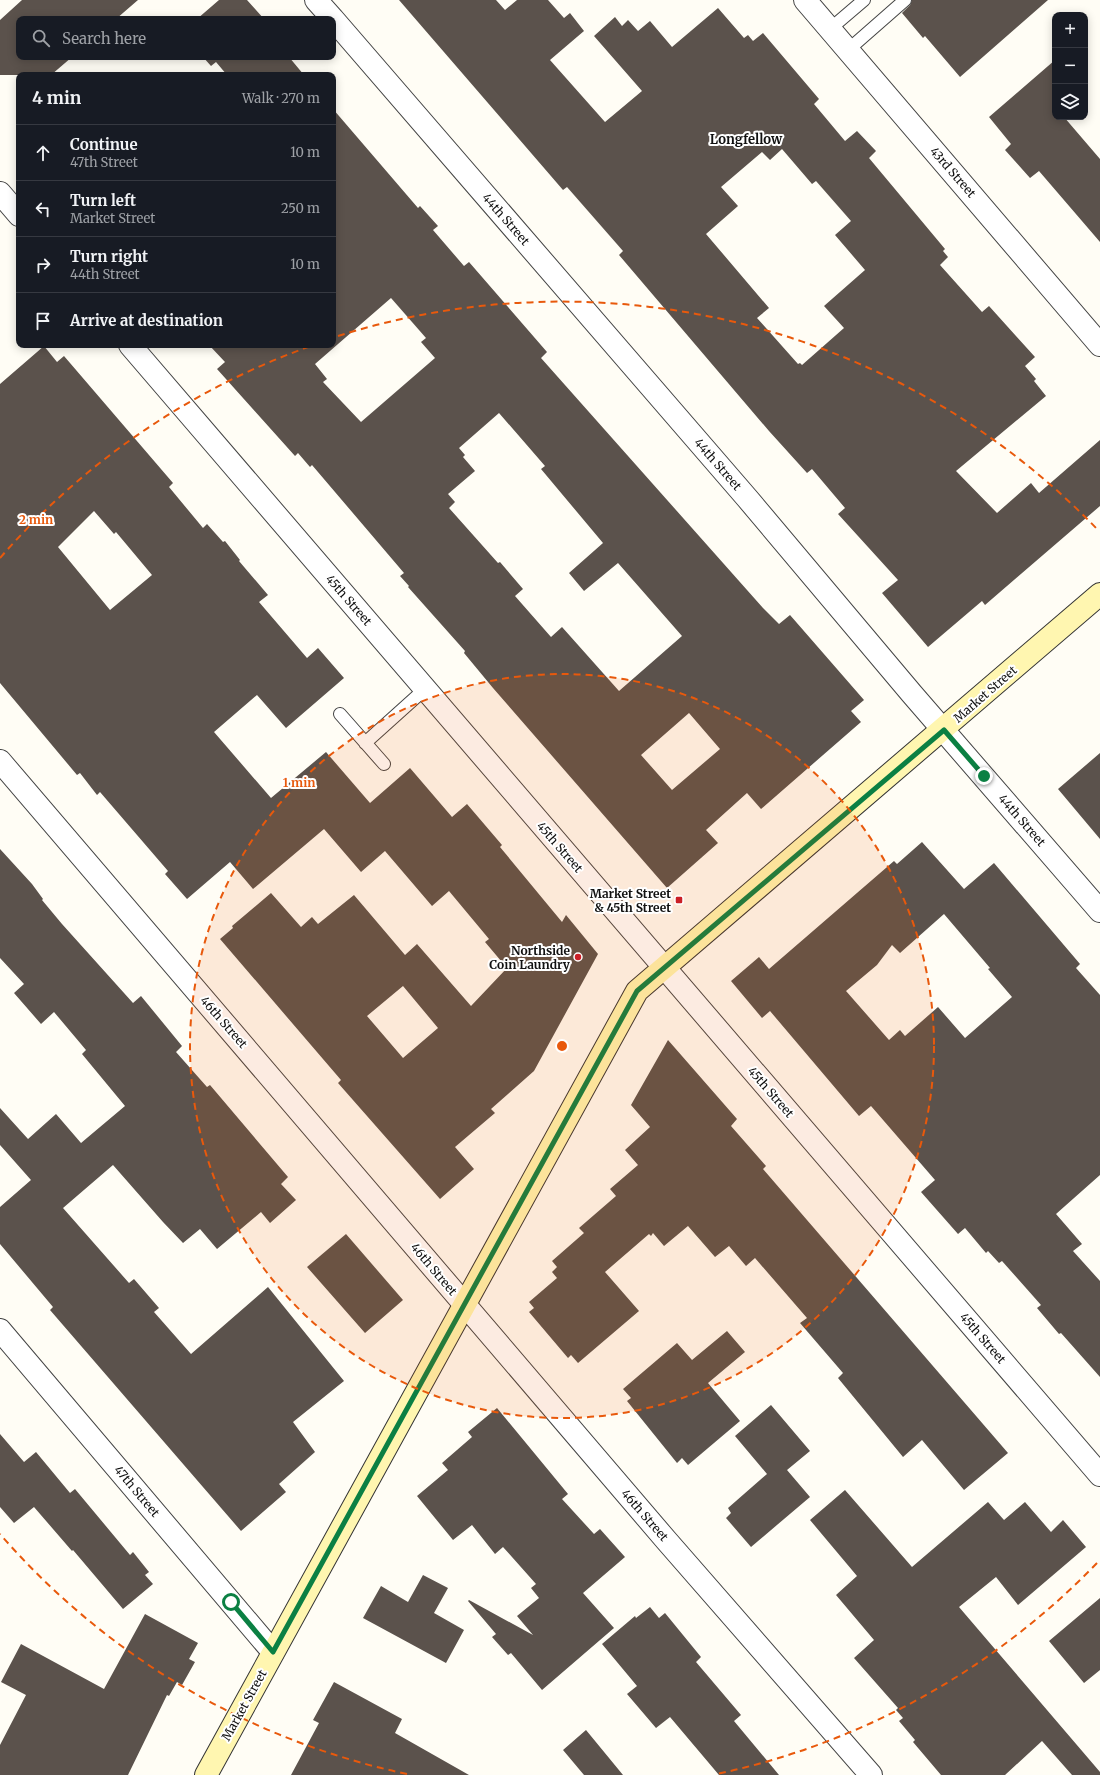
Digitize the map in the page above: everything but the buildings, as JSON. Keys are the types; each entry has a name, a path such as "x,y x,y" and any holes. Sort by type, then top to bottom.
{"street":[{"name":"44th Street","path":"316,0 330,16"},
{"name":"43rd Street","path":"805,0 1100,345"},
{"name":"44th Street","path":"336,22 747,498 1100,911"},
{"path":"0,193 16,212"},
{"name":"45th Street","path":"133,348 1100,1475"},
{"name":"Market Street","path":"206,1775 637,991 944,730 1100,594"},
{"name":"46th Street","path":"0,761 870,1775"},
{"name":"47th Street","path":"0,1330 273,1652"}],"lane":[{"path":"830,30 864,0"},
{"path":"848,50 905,0"},
{"path":"365,743 425,689"},
{"path":"340,714 384,764"}],"place":[{"name":"Market Street & 45th Street","path":"679,900"},
{"name":"Northside Coin Laundry","path":"578,957"}],"district":[{"name":"Longfellow","path":"746,139"}],"route":[{"path":"231,1602 273,1652 637,991 944,730 984,776"}]}
